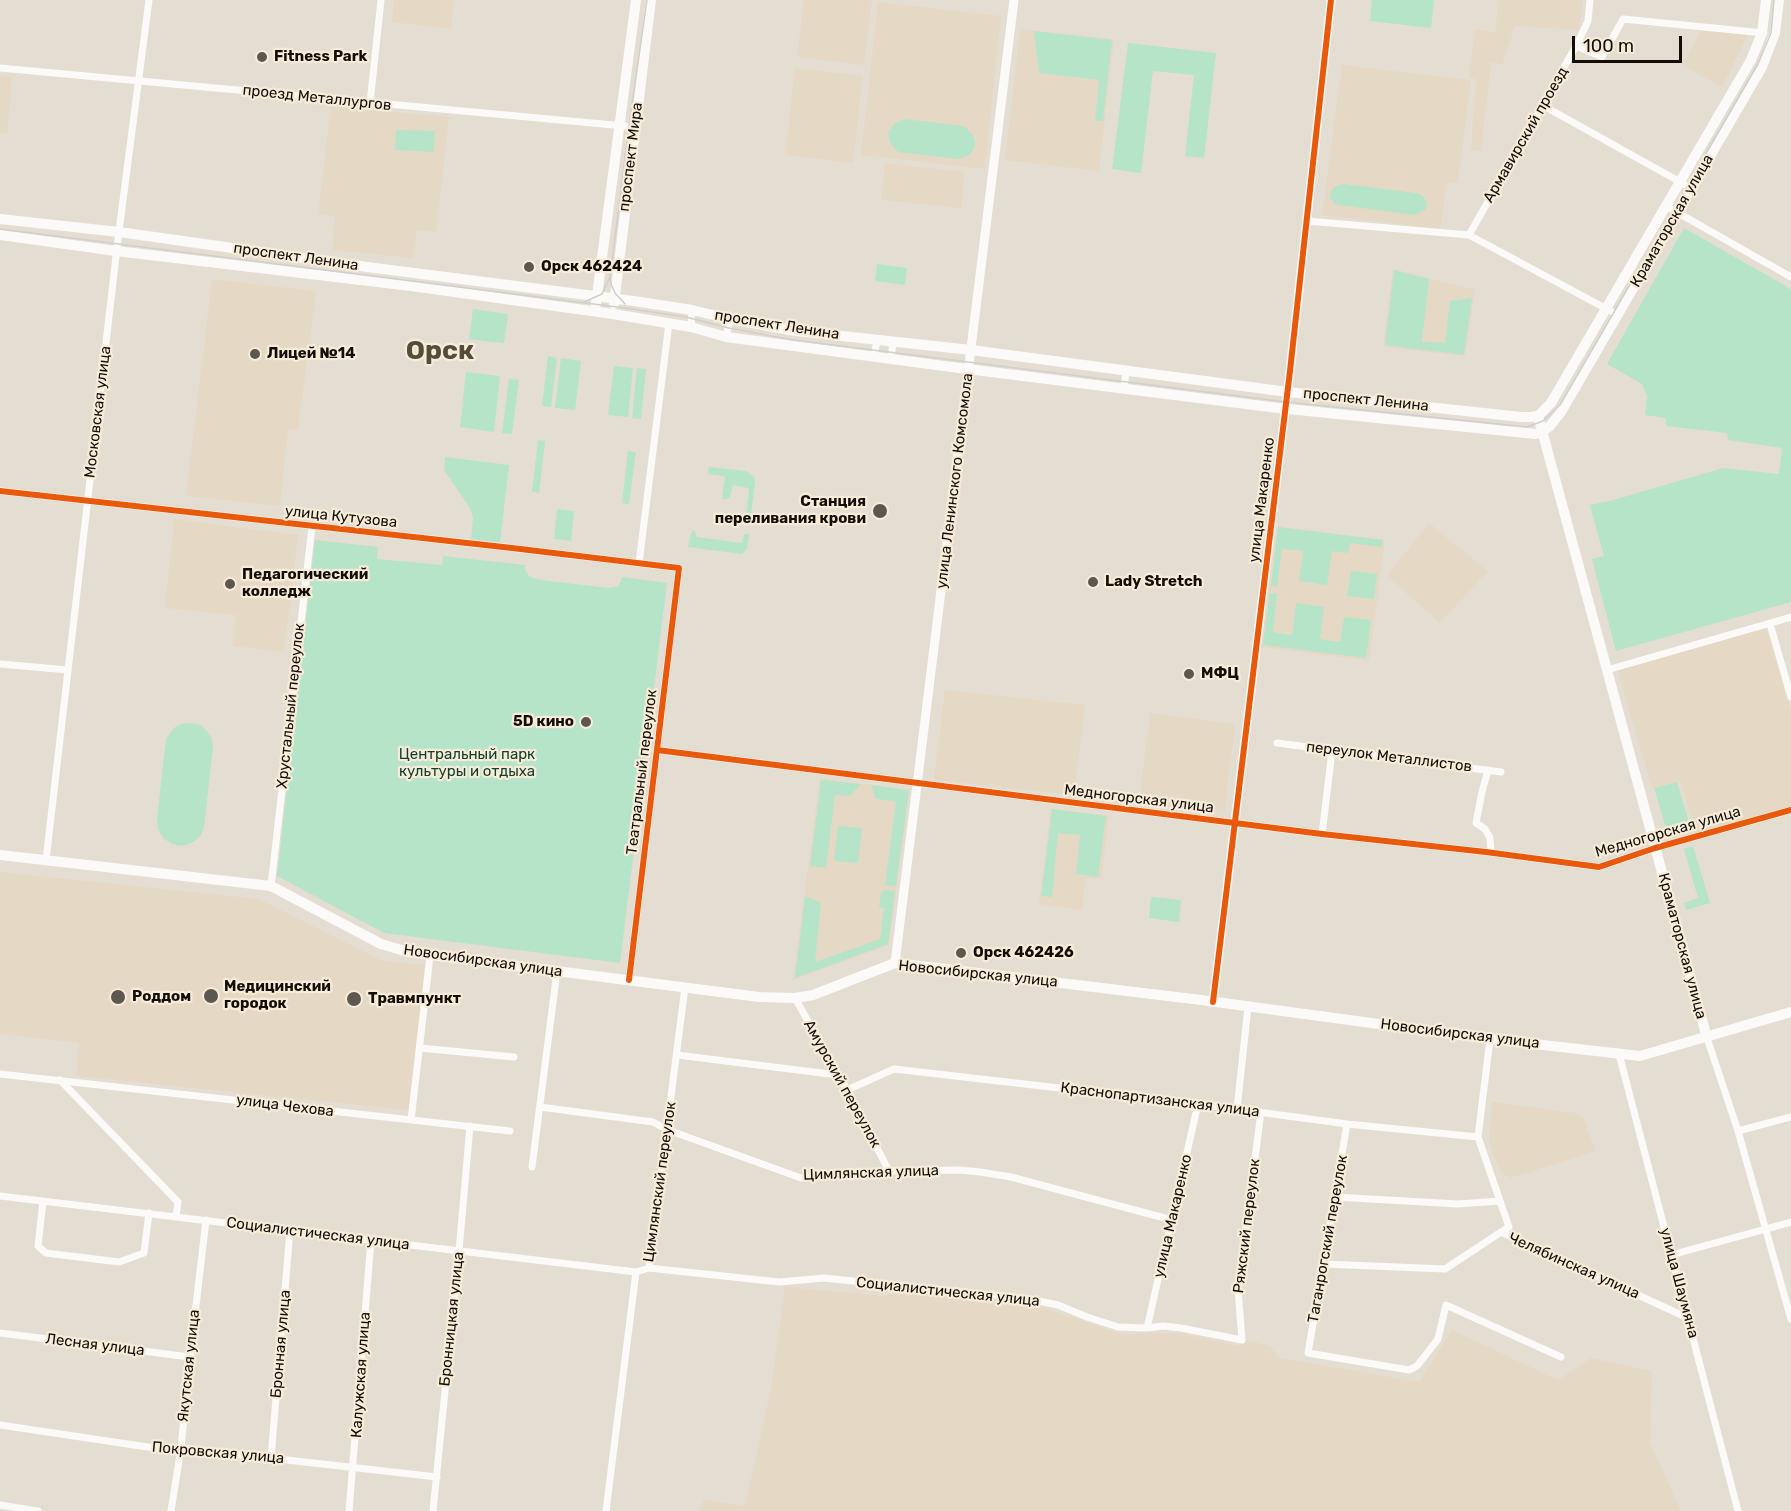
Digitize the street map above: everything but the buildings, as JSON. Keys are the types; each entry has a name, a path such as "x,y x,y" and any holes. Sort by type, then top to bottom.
{"main road":[{"name":"проспект Мира","path":"596,311 636,0"},
{"name":"проспект Мира","path":"613,314 651,0"},
{"name":"Краматорская улица","path":"1707,1038 1538,416 1551,403 1564,382 1750,62 1762,33 1766,0"},
{"name":"Краматорская улица","path":"1542,432 1555,421 1575,388 1762,67 1775,33 1779,0"},
{"name":"проспект Ленина","path":"0,219 119,232 413,273 615,298 693,310 796,331 971,350 1288,392 1521,417 1538,416"},
{"name":"проспект Ленина","path":"0,235 596,311 691,327 726,337 826,351 1362,417 1536,434 1542,432"},
{"name":"Новосибирская улица","path":"0,855 271,886 381,944 408,952 759,997 795,998 813,995 896,963 1640,1056 1791,1012"}],"street":[{"name":"Московская улица","path":"46,860 116,251 149,0"},
{"path":"370,104 381,0"},
{"name":"улица Ленинского Комсомола","path":"896,963 1014,0"},
{"name":"улица Макаренко","path":"1213,1002 1288,392 1331,0"},
{"name":"Армавирский проезд","path":"1469,235 1576,46 1588,21 1590,0"},
{"path":"1576,46 1602,57 1623,20 1775,33"},
{"path":"1750,62 1762,67"},
{"name":"проезд Металлургов","path":"0,68 635,127"},
{"path":"622,102 638,104"},
{"path":"1542,105 1693,185"},
{"path":"1709,133 1720,140"},
{"path":"613,176 629,178"},
{"path":"1666,206 1791,277"},
{"path":"1307,221 1469,235 1618,315"},
{"path":"1656,222 1668,229"},
{"path":"262,268 264,252"},
{"path":"371,281 372,267"},
{"path":"411,286 413,273"},
{"path":"471,294 473,280"},
{"path":"691,327 693,310"},
{"path":"726,337 730,319"},
{"path":"639,563 669,323"},
{"path":"793,346 796,331"},
{"path":"826,351 828,335"},
{"path":"874,357 877,340"},
{"path":"891,359 893,342"},
{"path":"1124,389 1126,370"},
{"path":"1564,382 1575,388"},
{"path":"1362,417 1363,400"},
{"path":"1428,424 1429,407"},
{"name":"улица Кутузова","path":"0,491 679,568"},
{"name":"Хрустальный переулок","path":"271,886 312,526"},
{"name":"Театральный переулок","path":"629,980 679,568"},
{"path":"1607,670 1791,617"},
{"path":"1770,624 1791,697"},
{"path":"0,664 68,670"},
{"name":"переулок Металлистов","path":"1277,743 1501,772"},
{"name":"Медногорская улица","path":"657,750 1599,867 1655,848 1791,810"},
{"path":"1322,834 1332,751"},
{"path":"1488,770 1476,823 1485,829 1490,838 1491,852"},
{"path":"411,1120 430,956"},
{"path":"532,1167 556,971"},
{"name":"Цимлянский переулок","path":"606,1511 636,1272 650,1268 685,987"},
{"name":"Амурский переулок","path":"795,998 889,1171"},
{"path":"1237,1109 1248,1007"},
{"name":"Краматорская улица","path":"1707,1038 1738,1131 1791,1319"},
{"path":"1490,1039 1478,1137 1509,1227 1501,1232"},
{"path":"420,1048 514,1057"},
{"name":"улица Шаумяна","path":"1619,1054 1738,1511"},
{"path":"677,1055 838,1075"},
{"name":"Краснопартизанская улица","path":"847,1090 894,1069 1198,1104 1347,1124 1478,1137"},
{"name":"улица Чехова","path":"0,1074 510,1131"},
{"path":"60,1080 177,1202 176,1216"},
{"name":"улица Макаренко","path":"1147,1328 1198,1104"},
{"name":"Цимлянская улица","path":"540,1107 653,1122 668,1130 801,1178 889,1171 960,1170 1011,1177 1172,1220"},
{"name":"Ряжский переулок","path":"1242,1340 1238,1290 1261,1112"},
{"path":"1738,1131 1791,1117"},
{"name":"Таганрогский переулок","path":"1347,1124 1308,1353 1409,1370 1418,1366 1438,1339 1446,1305 1561,1357"},
{"name":"Бронницкая улица","path":"433,1511 470,1126"},
{"name":"Социалистическая улица","path":"0,1196 636,1272"},
{"path":"1335,1197 1458,1204 1500,1201"},
{"path":"43,1201 38,1246 46,1254 119,1262 144,1253 149,1213"},
{"name":"Якутская улица","path":"171,1511 181,1448 206,1220"},
{"path":"1671,1255 1791,1222"},
{"name":"Бронная улица","path":"271,1458 290,1230"},
{"name":"Челябинская улица","path":"1324,1264 1444,1269 1501,1232 1688,1318"},
{"name":"Калужская улица","path":"349,1511 371,1240"},
{"name":"Социалистическая улица","path":"650,1268 779,1282 824,1278 1029,1299 1058,1305 1118,1327 1163,1326 1242,1340"},
{"name":"Лесная улица","path":"0,1333 190,1357"},
{"name":"Покровская улица","path":"0,1425 161,1449 181,1448 437,1478"},
{"path":"0,1505 38,1511"}],"shaded area":[{"path":"394,0 454,0 451,29 392,22"},
{"path":"804,0 872,0 864,65 797,57"},
{"path":"1499,0 1583,0 1579,30 1515,26 1502,65 1491,62 1481,151 1471,150 1476,79 1469,78 1475,30 1495,32"},
{"path":"878,2 1001,16 985,169 861,155"},
{"path":"1020,29 1114,39 1099,171 1005,160"},
{"path":"1701,30 1748,35 1722,87 1682,65"},
{"path":"1342,65 1471,80 1458,183 1447,182 1440,229 1322,215"},
{"path":"795,68 863,76 853,163 785,155"},
{"path":"0,76 12,77 7,133 0,133"},
{"path":"331,107 449,117 436,232 417,230 413,258 332,250 335,216 318,214"},
{"path":"885,163 965,172 961,208 881,200"},
{"path":"1393,269 1475,290 1465,356 1383,347"},
{"name":"Лицей №14","path":"212,279 316,291 298,430 288,429 280,506 186,496"},
{"name":"Педагогический колледж","path":"174,519 298,535 284,652 233,646 236,615 165,608"},
{"path":"1429,523 1488,571 1440,623 1387,576"},
{"path":"1277,526 1385,540 1369,661 1261,647"},
{"path":"1766,627 1791,713 1791,806 1696,833 1680,781 1652,789 1617,669"},
{"path":"945,690 1085,705 1074,795 934,780"},
{"path":"1150,713 1235,724 1224,813 1139,803"},
{"path":"820,778 910,790 889,945 793,980"},
{"path":"1051,809 1109,816 1101,879 1086,878 1082,910 1039,904"},
{"name":"Медицинский городок","path":"0,872 259,899 383,961 425,965 409,1110 76,1076 79,1043 0,1034"},
{"path":"1492,1102 1575,1113 1584,1119 1595,1151 1511,1178 1500,1172 1489,1142"},
{"path":"785,1287 885,1296 902,1291 1042,1307 1120,1334 1179,1333 1239,1346 1247,1340 1270,1346 1279,1358 1419,1382 1452,1330 1558,1380 1591,1358 1652,1371 1650,1443 1681,1511 701,1511 703,1499 745,1506 771,1389"}],"green space":[{"path":"1372,0 1434,0 1431,28 1370,21"},
{"path":"1034,31 1112,40 1103,121 1095,121 1099,80 1039,73"},
{"path":"1128,43 1216,53 1204,158 1185,156 1194,75 1153,71 1141,173 1112,169"},
{"path":"904,119 964,126 973,135 974,149 968,156 958,159 898,152 890,143 888,132 894,124"},
{"path":"396,130 435,131 434,152 395,150"},
{"path":"1344,184 1416,193 1425,199 1426,209 1415,215 1338,205 1330,196 1332,189"},
{"path":"1684,228 1791,289 1791,602 1616,651 1592,559 1604,556 1590,505 1723,468 1779,474 1782,448 1728,440 1727,433 1666,426 1666,418 1645,415 1647,396 1642,384 1607,364"},
{"path":"877,264 907,268 905,285 875,281"},
{"path":"1394,270 1429,279 1422,342 1445,343 1450,301 1472,298 1464,355 1385,345"},
{"path":"473,309 508,314 504,343 469,339"},
{"path":"548,356 557,358 551,407 542,406"},
{"path":"561,358 581,361 575,410 555,408"},
{"path":"614,366 633,368 628,417 608,415"},
{"path":"637,368 646,369 641,419 632,418"},
{"path":"466,372 500,376 494,432 460,427"},
{"path":"509,379 519,380 512,434 502,433"},
{"path":"538,440 545,441 539,493 532,492"},
{"path":"628,451 636,452 629,504 622,503"},
{"path":"445,457 509,465 500,542 471,539 473,518 470,508 444,470"},
{"path":"709,467 746,471 754,477 750,523 745,523 748,488 733,485 730,497 722,499 725,476 708,474"},
{"path":"557,509 574,511 571,541 554,539"},
{"path":"1278,527 1383,540 1382,547 1350,543 1348,553 1332,551 1327,585 1299,581 1303,551 1282,549 1277,587 1271,586"},
{"path":"692,531 695,531 697,537 742,543 744,534 749,534 747,549 742,554 688,547"},
{"name":"Центральный парк культуры и отдыха","path":"315,540 378,547 377,559 442,565 443,556 525,565 529,576 540,580 609,588 619,586 622,577 667,583 620,963 384,933 277,876"},
{"path":"1351,571 1377,574 1374,599 1347,596"},
{"path":"1270,593 1277,594 1273,632 1292,635 1296,603 1324,607 1320,639 1340,642 1344,617 1371,620 1366,658 1263,645"},
{"path":"190,723 200,725 207,731 212,739 213,747 204,827 196,840 181,846 172,844 163,838 158,829 157,818 166,739 174,728"},
{"path":"821,780 861,784 850,796 835,795 826,868 810,866"},
{"path":"1677,782 1692,832 1669,838 1654,788"},
{"path":"871,785 909,790 896,886 885,885 896,801 876,799"},
{"path":"1052,809 1106,816 1098,877 1076,874 1080,835 1058,833 1052,897 1041,896"},
{"path":"838,826 862,828 858,863 834,861"},
{"path":"1693,846 1710,903 1686,910 1684,903 1698,898 1684,849"},
{"path":"884,890 895,891 888,944 795,978 805,896 821,903 815,962 880,939 884,908 879,907"},
{"path":"1151,897 1181,900 1179,922 1149,918"}],"tram line":[{"path":"584,302 602,294 610,277 647,0"},
{"path":"0,229 625,308 686,317 793,340 1286,402 1527,427 1543,421 1560,405 1758,64 1771,33 1774,0"},
{"path":"610,277 615,293 625,304"}],"cycle path":[{"path":"1213,1002 1290,371 1331,0"},
{"path":"0,491 679,568 629,980"},
{"path":"657,750 1599,867 1655,848 1791,810"}],"place":[{"name":"Fitness Park","path":"262,57"},
{"name":"Орск 462424","path":"529,267"},
{"name":"Лицей №14","path":"255,354"},
{"name":"Станция переливания крови","path":"880,511"},
{"name":"Lady Stretch","path":"1093,582"},
{"name":"Педагогический колледж","path":"230,584"},
{"name":"МФЦ","path":"1189,674"},
{"name":"5D кино","path":"586,722"},
{"name":"Орск 462426","path":"961,953"},
{"name":"Медицинский городок","path":"211,996"},
{"name":"Роддом","path":"118,997"},
{"name":"Травмпункт","path":"354,999"}],"district":[{"name":"Орск","path":"440,351"}]}
